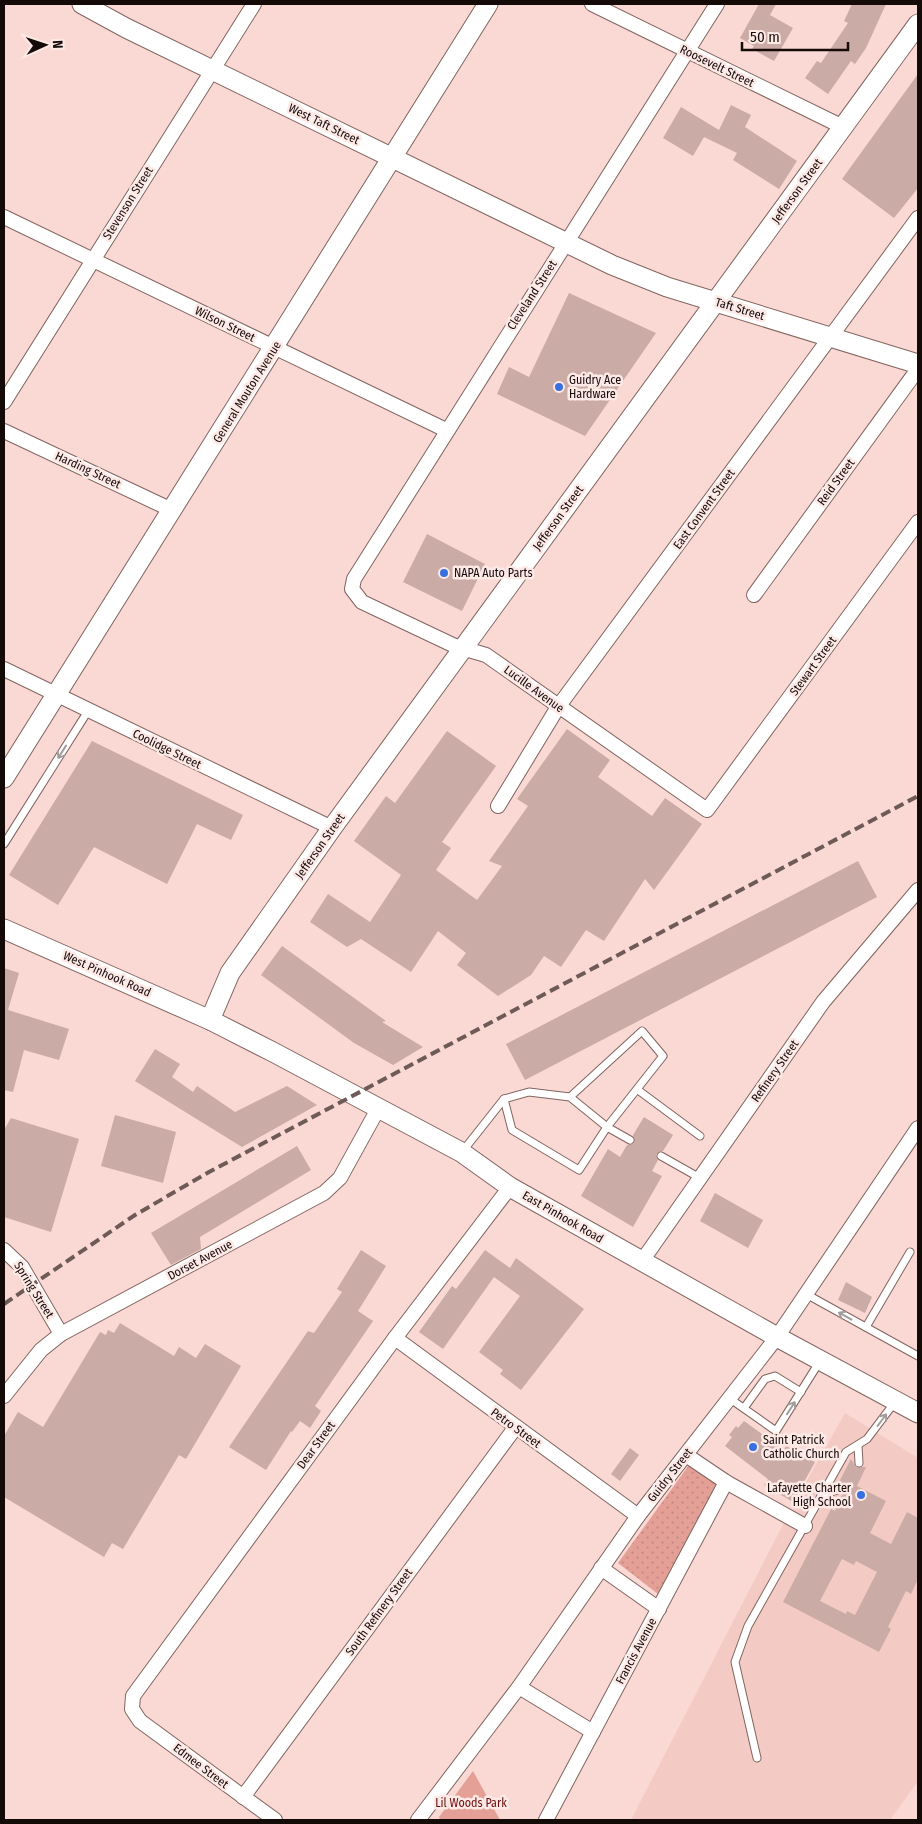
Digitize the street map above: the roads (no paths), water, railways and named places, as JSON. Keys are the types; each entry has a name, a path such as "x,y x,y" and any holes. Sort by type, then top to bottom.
{"street":[{"name":"Stevenson Street","path":"4,402 254,4"},
{"name":"General Mouton Avenue","path":"4,778 275,348 488,4"},
{"name":"Roosevelt Street","path":"592,4 844,127"},
{"name":"Cleveland Street","path":"352,590 354,579 446,430 717,4"},
{"name":"West Taft Street","path":"88,5 126,28 393,157 565,243"},
{"name":"Jefferson Street","path":"210,1020 230,974 332,828 918,24"},
{"name":"Wilson Street","path":"4,217 446,430"},
{"name":"East Convent Street","path":"498,806 558,707 918,218"},
{"name":"Taft Street","path":"565,243 641,278 918,364"},
{"name":"Reid Street","path":"754,595 918,369"},
{"name":"Harding Street","path":"4,431 172,510"},
{"name":"Stewart Street","path":"707,810 918,522"},
{"name":"Lucille Avenue","path":"352,590 362,602 462,648 486,654 558,707 707,810"},
{"name":"Coolidge Street","path":"4,669 332,828"},
{"name":"Refinery Street","path":"642,1261 824,1002 918,890"},
{"name":"West Pinhook Road","path":"4,929 210,1020"},
{"name":"East Pinhook Road","path":"210,1020 461,1152 510,1187 776,1337 896,1400 917,1409"},
{"name":"Dorset Avenue","path":"4,1396 42,1350 61,1334 324,1193 340,1178 378,1109"},
{"name":"Guidry Street","path":"418,1820 519,1688 638,1516 776,1337 918,1128"},
{"name":"Dear Street","path":"132,1708 133,1696 395,1338 510,1187"},
{"name":"Spring Street","path":"4,1250 22,1267 61,1334"},
{"name":"Petro Street","path":"395,1338 515,1428 638,1516"},
{"name":"South Refinery Street","path":"243,1797 515,1428"},
{"path":"686,1455 726,1482 805,1526"},
{"name":"Francis Avenue","path":"546,1820 726,1482"},
{"path":"601,1568 659,1609"},
{"path":"519,1688 593,1732"},
{"name":"Edmee Street","path":"132,1708 140,1721 275,1820"}],"lane":[{"path":"4,844 88,711"},
{"path":"504,1100 512,1130 579,1170 607,1127 664,1056 642,1031 570,1097"},
{"path":"638,1090 700,1136"},
{"path":"461,1152 504,1100 529,1092 570,1097 607,1127 630,1140"},
{"path":"661,1156 700,1178"},
{"path":"866,1327 910,1252"},
{"path":"806,1294 918,1356"},
{"path":"729,1398 776,1431 820,1361"},
{"path":"744,1408 765,1380 775,1376 801,1392"},
{"path":"757,1758 735,1662 748,1626 846,1452 867,1439 896,1400"},
{"path":"858,1446 859,1463"},
{"path":"821,1496 844,1488"}],"railway":[{"path":"4,1304 135,1215 209,1172 918,796"}],"place":[{"name":"Guidry Ace Hardware","path":"559,387"},
{"name":"NAPA Auto Parts","path":"444,573"},
{"name":"Saint Patrick Catholic Church","path":"753,1447"},
{"name":"Lafayette Charter High School","path":"861,1495"}],"park label":[{"name":"Lil Woods Park","path":"471,1803"}]}
